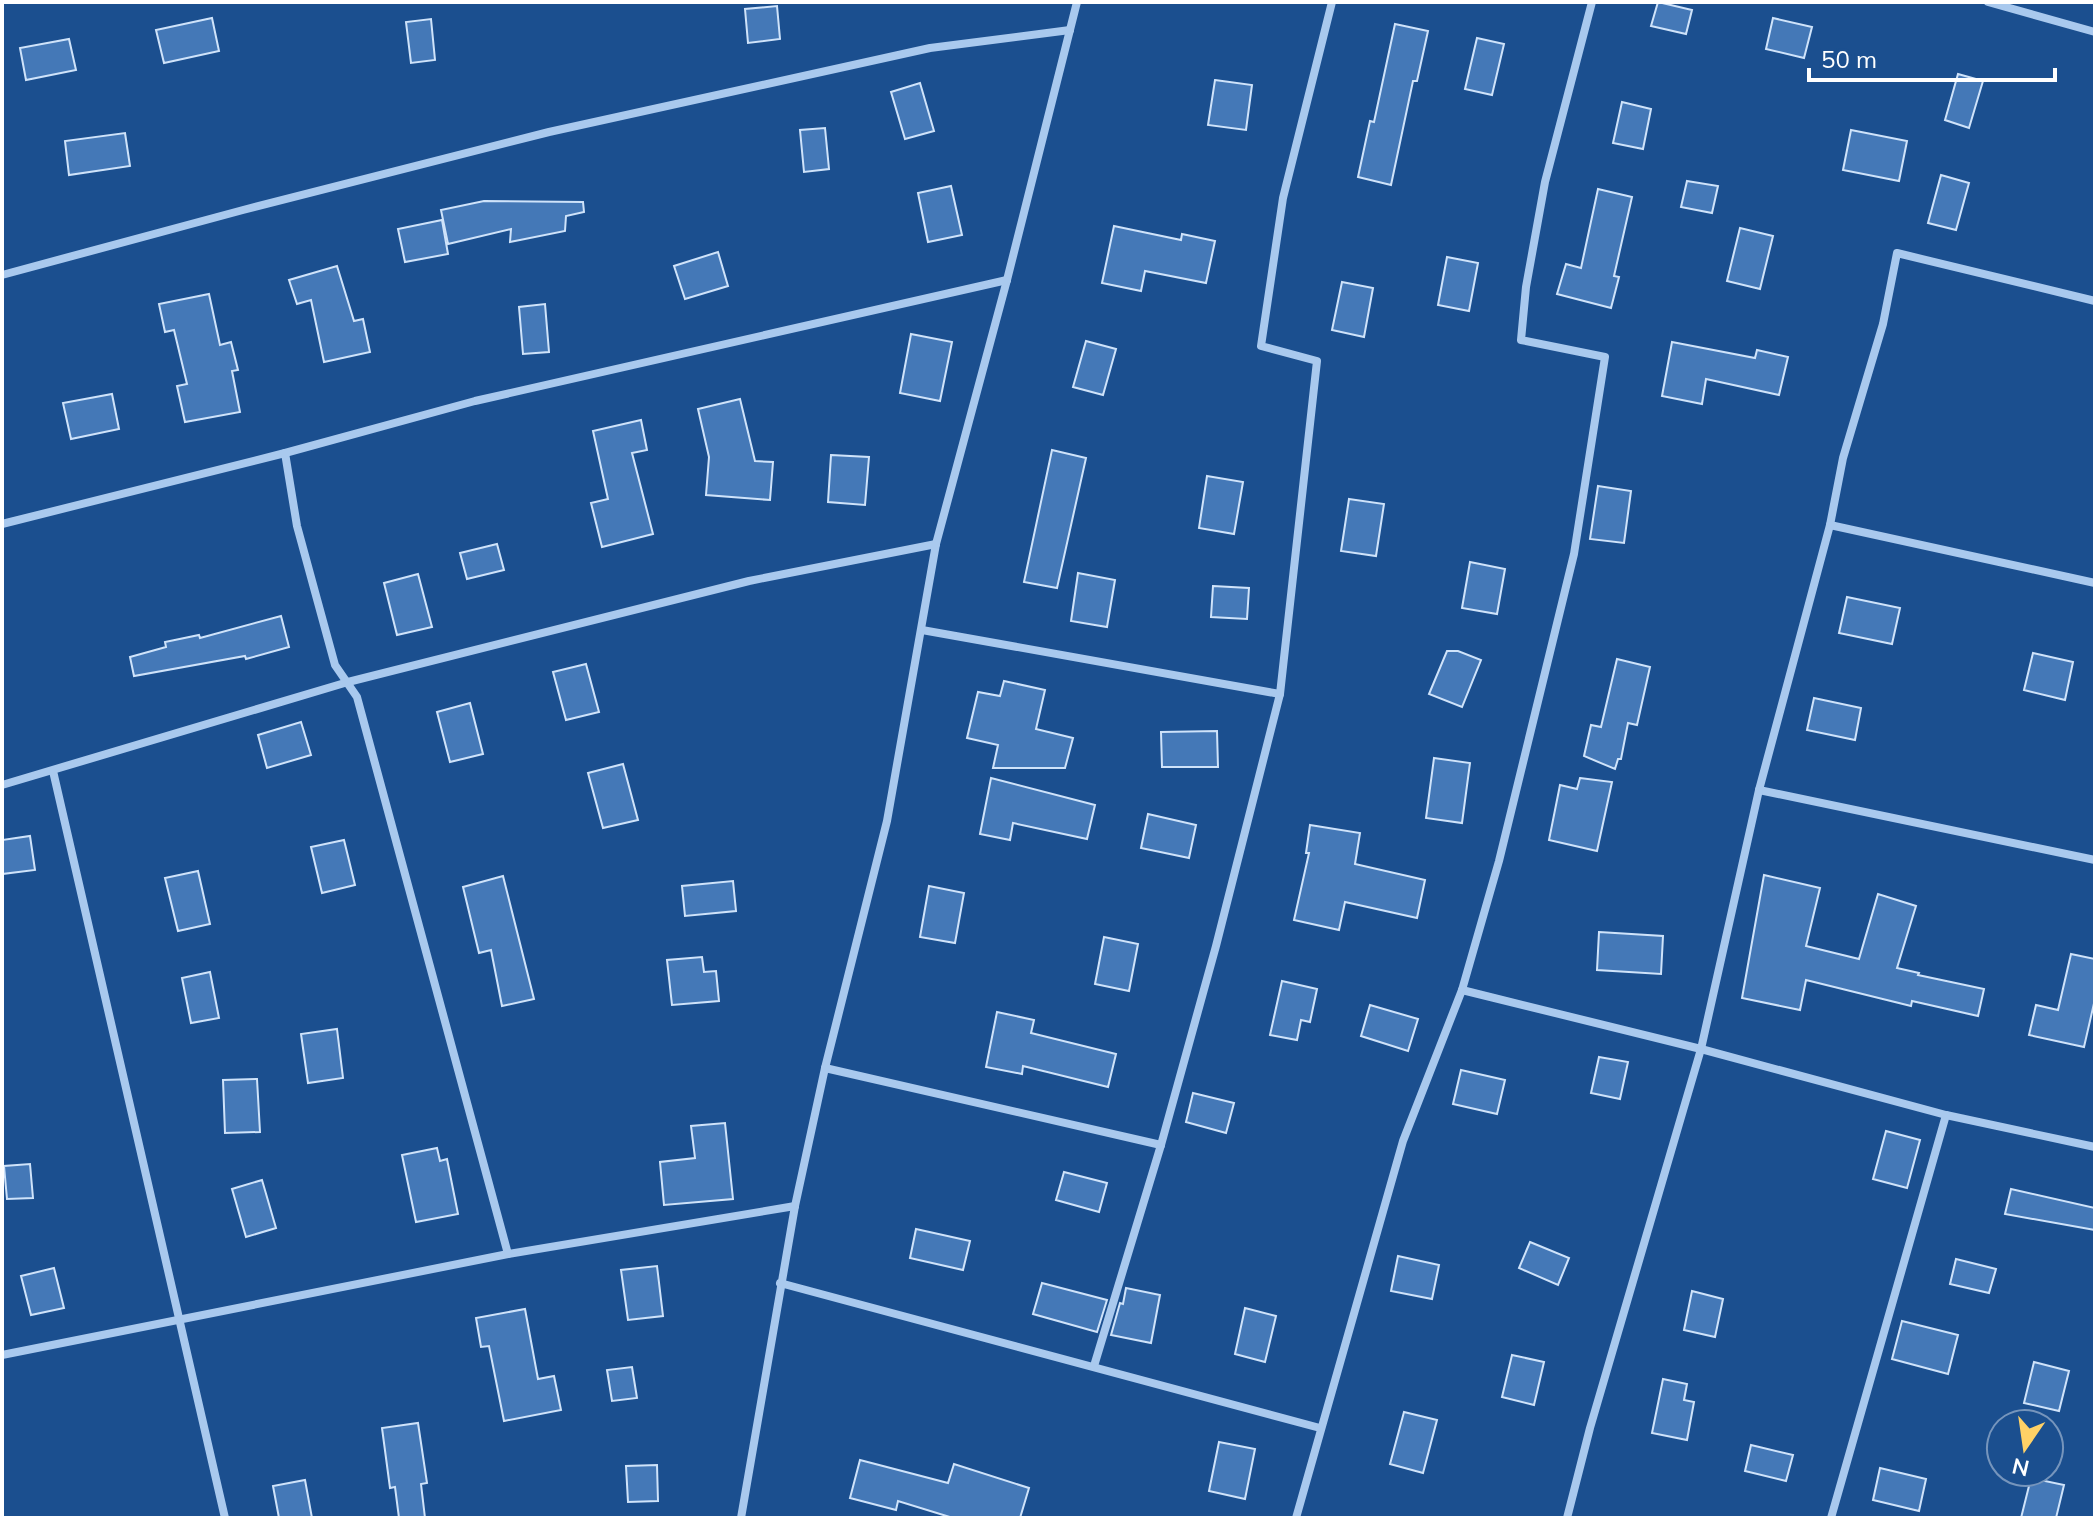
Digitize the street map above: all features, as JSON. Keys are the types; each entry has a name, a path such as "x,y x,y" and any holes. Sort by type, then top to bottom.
{"street":[{"path":"741,1518 795,1206 825,1068 887,821 936,544 1077,2"},
{"path":"1094,1366 1161,1145 1216,946 1280,694 1317,361 1261,346 1283,198 1332,2"},
{"path":"1296,1518 1403,1141 1462,990 1499,861 1574,554 1605,357 1521,340 1526,287 1545,182 1592,2"},
{"path":"1988,2 2095,32"},
{"path":"2,275 549,132 930,48 1070,30"},
{"path":"1567,1518 1590,1428 1701,1049 1759,790 1830,525 1843,458 1883,324 1897,253 2095,301"},
{"path":"2,524 285,453 475,401 1007,280"},
{"path":"285,453 297,526 335,665 357,697 508,1254"},
{"path":"1830,525 2095,583"},
{"path":"2,785 348,682 749,581 936,544"},
{"path":"922,630 1280,694"},
{"path":"53,771 225,1518"},
{"path":"1759,790 2095,860"},
{"path":"1462,990 1701,1049 1946,1115 2095,1147"},
{"path":"825,1068 1161,1145"},
{"path":"1831,1518 1946,1115"},
{"path":"2,1355 508,1254 795,1206"},
{"path":"780,1283 1320,1428"}],"building":[{"path":"1658,2 1692,10 1686,34 1651,26"},
{"path":"777,6 780,39 748,43 745,9"},
{"path":"212,18 219,51 164,63 156,30"},
{"path":"1773,18 1812,27 1804,58 1766,49"},
{"path":"431,19 435,60 411,63 406,22"},
{"path":"1395,24 1428,31 1417,81 1413,81 1391,185 1358,177 1370,121 1374,122"},
{"path":"1477,38 1504,44 1492,95 1465,89"},
{"path":"69,39 76,70 26,80 20,48"},
{"path":"1958,74 1983,81 1969,128 1945,120"},
{"path":"1215,80 1252,85 1246,130 1208,125"},
{"path":"920,83 934,131 905,139 891,92"},
{"path":"1622,102 1651,109 1643,149 1613,143"},
{"path":"825,128 829,169 804,172 800,130"},
{"path":"1851,130 1907,141 1899,181 1843,170"},
{"path":"125,133 130,166 69,175 65,141"},
{"path":"1941,175 1969,183 1956,230 1928,223"},
{"path":"1687,181 1718,186 1712,213 1681,207"},
{"path":"951,186 962,235 928,242 918,193"},
{"path":"1598,189 1632,197 1614,276 1619,277 1611,308 1557,294 1566,264 1581,268"},
{"path":"484,201 583,202 584,212 566,216 565,231 510,242 511,229 448,244 441,210"},
{"path":"442,220 448,254 405,262 398,229"},
{"path":"1114,226 1181,240 1182,234 1215,241 1206,283 1145,271 1141,291 1102,283"},
{"path":"1740,228 1773,236 1760,289 1727,281"},
{"path":"718,252 728,286 685,299 674,266"},
{"path":"1447,257 1478,263 1469,311 1438,305"},
{"path":"337,266 354,321 363,319 370,352 324,362 311,300 297,304 289,280"},
{"path":"1342,282 1373,288 1364,337 1332,330"},
{"path":"209,294 220,345 231,342 238,370 232,371 240,412 185,422 177,386 187,384 174,330 165,332 159,304"},
{"path":"545,304 549,352 523,354 519,307"},
{"path":"911,334 952,342 940,401 900,393"},
{"path":"1086,341 1116,349 1103,395 1073,387"},
{"path":"1672,342 1755,358 1757,350 1788,357 1779,395 1706,379 1702,404 1662,396"},
{"path":"112,394 119,429 71,439 63,403"},
{"path":"740,399 755,461 773,462 770,500 706,495 709,457 698,409"},
{"path":"641,420 647,450 632,453 653,534 602,547 591,503 608,499 593,431"},
{"path":"1052,450 1086,458 1057,588 1024,582"},
{"path":"831,455 869,457 865,505 828,502"},
{"path":"1207,476 1243,482 1234,534 1199,528"},
{"path":"1598,486 1631,491 1624,543 1590,539"},
{"path":"1349,499 1384,504 1376,556 1341,551"},
{"path":"497,544 504,570 467,579 460,553"},
{"path":"1470,562 1505,569 1497,614 1462,608"},
{"path":"1078,573 1115,580 1107,627 1071,621"},
{"path":"418,574 432,627 397,635 384,583"},
{"path":"1213,586 1249,588 1247,619 1211,617"},
{"path":"1847,597 1900,608 1892,644 1839,633"},
{"path":"281,616 289,647 246,659 245,656 134,676 130,657 166,647 165,642 199,635 200,638"},
{"path":"1447,651 1458,651 1481,660 1462,707 1429,694"},
{"path":"2033,653 2073,662 2065,700 2024,690"},
{"path":"1617,659 1650,667 1637,725 1628,723 1621,759 1618,759 1615,769 1584,756 1591,725 1601,727"},
{"path":"586,664 599,712 566,720 553,672"},
{"path":"1004,681 1045,690 1036,729 1073,738 1065,768 993,768 998,745 967,738 978,692 1000,696"},
{"path":"1814,698 1861,708 1855,740 1807,730"},
{"path":"470,703 483,754 450,762 437,712"},
{"path":"301,722 311,755 267,768 258,735"},
{"path":"1217,731 1218,767 1162,767 1161,732"},
{"path":"1434,758 1470,763 1462,823 1426,818"},
{"path":"623,764 638,820 603,828 588,773"},
{"path":"991,778 1095,805 1087,839 1013,823 1010,840 980,834"},
{"path":"1580,778 1612,782 1597,851 1549,840 1560,785 1577,789"},
{"path":"1148,814 1196,825 1189,858 1141,848"},
{"path":"1310,825 1360,833 1355,864 1425,880 1417,918 1345,902 1339,930 1294,920 1309,853 1306,853"},
{"path":"30,836 35,870 2,874 2,840"},
{"path":"344,840 355,885 322,893 311,847"},
{"path":"198,871 210,924 178,931 165,878"},
{"path":"1764,875 1820,888 1806,946 1859,959 1878,894 1916,906 1897,968 1984,989 1978,1016 1912,1001 1911,1006 1806,980 1800,1010 1742,998"},
{"path":"503,876 534,999 502,1006 491,950 479,953 463,887"},
{"path":"733,881 736,911 685,916 682,886"},
{"path":"929,886 964,893 955,943 920,937"},
{"path":"1599,932 1663,936 1661,974 1597,970"},
{"path":"1104,937 1138,944 1129,991 1095,984"},
{"path":"2071,954 2095,959 2095,999 2084,1047 2029,1035 2036,1005 2058,1010"},
{"path":"702,957 704,972 716,971 719,1001 672,1005 667,960"},
{"path":"210,972 219,1018 191,1023 182,978"},
{"path":"1282,981 1317,989 1310,1022 1301,1020 1297,1040 1270,1035"},
{"path":"1370,1005 1418,1019 1408,1051 1361,1036"},
{"path":"997,1012 1034,1020 1031,1033 1116,1054 1108,1087 1023,1066 1022,1074 986,1067"},
{"path":"337,1029 343,1078 308,1083 301,1034"},
{"path":"1599,1057 1628,1062 1620,1099 1591,1093"},
{"path":"1461,1070 1505,1080 1497,1114 1453,1104"},
{"path":"257,1079 260,1132 225,1133 223,1080"},
{"path":"1193,1093 1234,1103 1226,1133 1186,1122"},
{"path":"725,1123 733,1199 664,1205 660,1162 695,1158 691,1126"},
{"path":"1886,1131 1920,1140 1907,1188 1873,1179"},
{"path":"437,1148 440,1161 447,1159 458,1214 416,1222 402,1155"},
{"path":"30,1164 33,1198 7,1199 4,1166"},
{"path":"1064,1172 1107,1183 1099,1212 1056,1200"},
{"path":"262,1180 276,1228 246,1237 232,1189"},
{"path":"2011,1189 2095,1208 2095,1230 2005,1214"},
{"path":"916,1229 970,1241 963,1270 910,1258"},
{"path":"1530,1242 1569,1258 1558,1285 1519,1268"},
{"path":"1398,1256 1439,1265 1432,1299 1391,1291"},
{"path":"1956,1259 1996,1269 1989,1293 1950,1284"},
{"path":"657,1266 663,1316 628,1320 621,1270"},
{"path":"54,1268 64,1308 31,1315 21,1276"},
{"path":"1042,1283 1107,1300 1097,1332 1033,1314"},
{"path":"1126,1288 1160,1295 1151,1343 1111,1335"},
{"path":"1692,1291 1723,1299 1715,1337 1684,1330"},
{"path":"1245,1308 1276,1316 1265,1362 1235,1354"},
{"path":"525,1309 538,1379 554,1376 561,1410 504,1421 489,1346 481,1347 476,1318"},
{"path":"1902,1321 1958,1335 1948,1374 1892,1359"},
{"path":"1512,1355 1544,1362 1534,1405 1502,1397"},
{"path":"2034,1362 2069,1371 2060,1408 2024,1403"},
{"path":"632,1367 637,1398 612,1401 607,1370"},
{"path":"1663,1379 1687,1384 1684,1400 1694,1402 1687,1440 1652,1433"},
{"path":"1404,1412 1437,1420 1423,1473 1390,1464"},
{"path":"418,1423 427,1483 421,1484 425,1518 399,1518 395,1487 390,1488 382,1428"},
{"path":"1219,1442 1255,1449 1245,1499 1209,1491"},
{"path":"1751,1445 1793,1455 1786,1481 1745,1471"},
{"path":"860,1460 948,1483 954,1464 1029,1488 1020,1518 953,1518 898,1501 896,1510 850,1498"},
{"path":"657,1465 658,1501 628,1502 626,1466"},
{"path":"1880,1468 1926,1479 1919,1511 1873,1500"},
{"path":"305,1480 312,1518 279,1518 273,1486"},
{"path":"2028,1488 2063,1488 2056,1518 2021,1518"}]}
